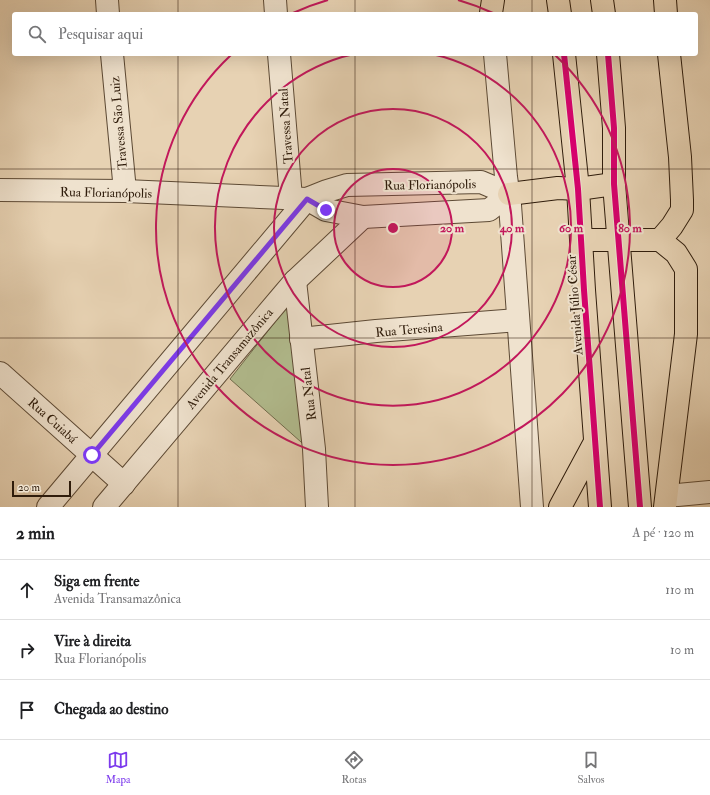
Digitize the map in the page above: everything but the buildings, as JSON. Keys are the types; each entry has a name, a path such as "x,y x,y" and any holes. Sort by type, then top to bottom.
{"main road":[{"path":"558,0 560,12"},
{"path":"602,0 604,12"},
{"path":"665,0 666,12"},
{"name":"Avenida Júlio César","path":"564,56 578,189 600,507"},
{"path":"608,56 614,128 614,184 640,507"},
{"path":"660,240 672,226 682,210 680,157 669,56"},
{"path":"509,192 558,188 578,189 614,184"},
{"path":"581,240 660,240 676,253 686,269 686,334 666,502"},
{"path":"560,507 595,442"}],"street":[{"path":"107,0 108,12"},
{"path":"275,0 276,12"},
{"name":"Travessa São Luiz","path":"112,56 125,191"},
{"name":"Travessa Natal","path":"279,56 299,199"},
{"path":"495,56 509,192 532,507"},
{"name":"Rua Florianópolis","path":"0,190 125,191 299,199 347,185 481,182 509,192 489,210 363,217 326,210 299,199"},
{"path":"48,507 92,455 299,199"},
{"name":"Avenida Transamazônica","path":"104,507 296,281 363,217"},
{"name":"Rua Natal","path":"296,281 301,339 314,449 317,507"},
{"name":"Rua Teresina","path":"301,339 376,331 518,320"},
{"name":"Rua Cuiabá","path":"0,373 124,484"},
{"path":"666,502 710,492"}],"green space":[{"path":"290,303 310,450 230,379"}],"cycle path":[{"path":"564,56 578,189 600,507"},
{"path":"608,56 614,128 614,184 640,507"}],"route":[{"path":"92,455 307,199 326,210"}]}
